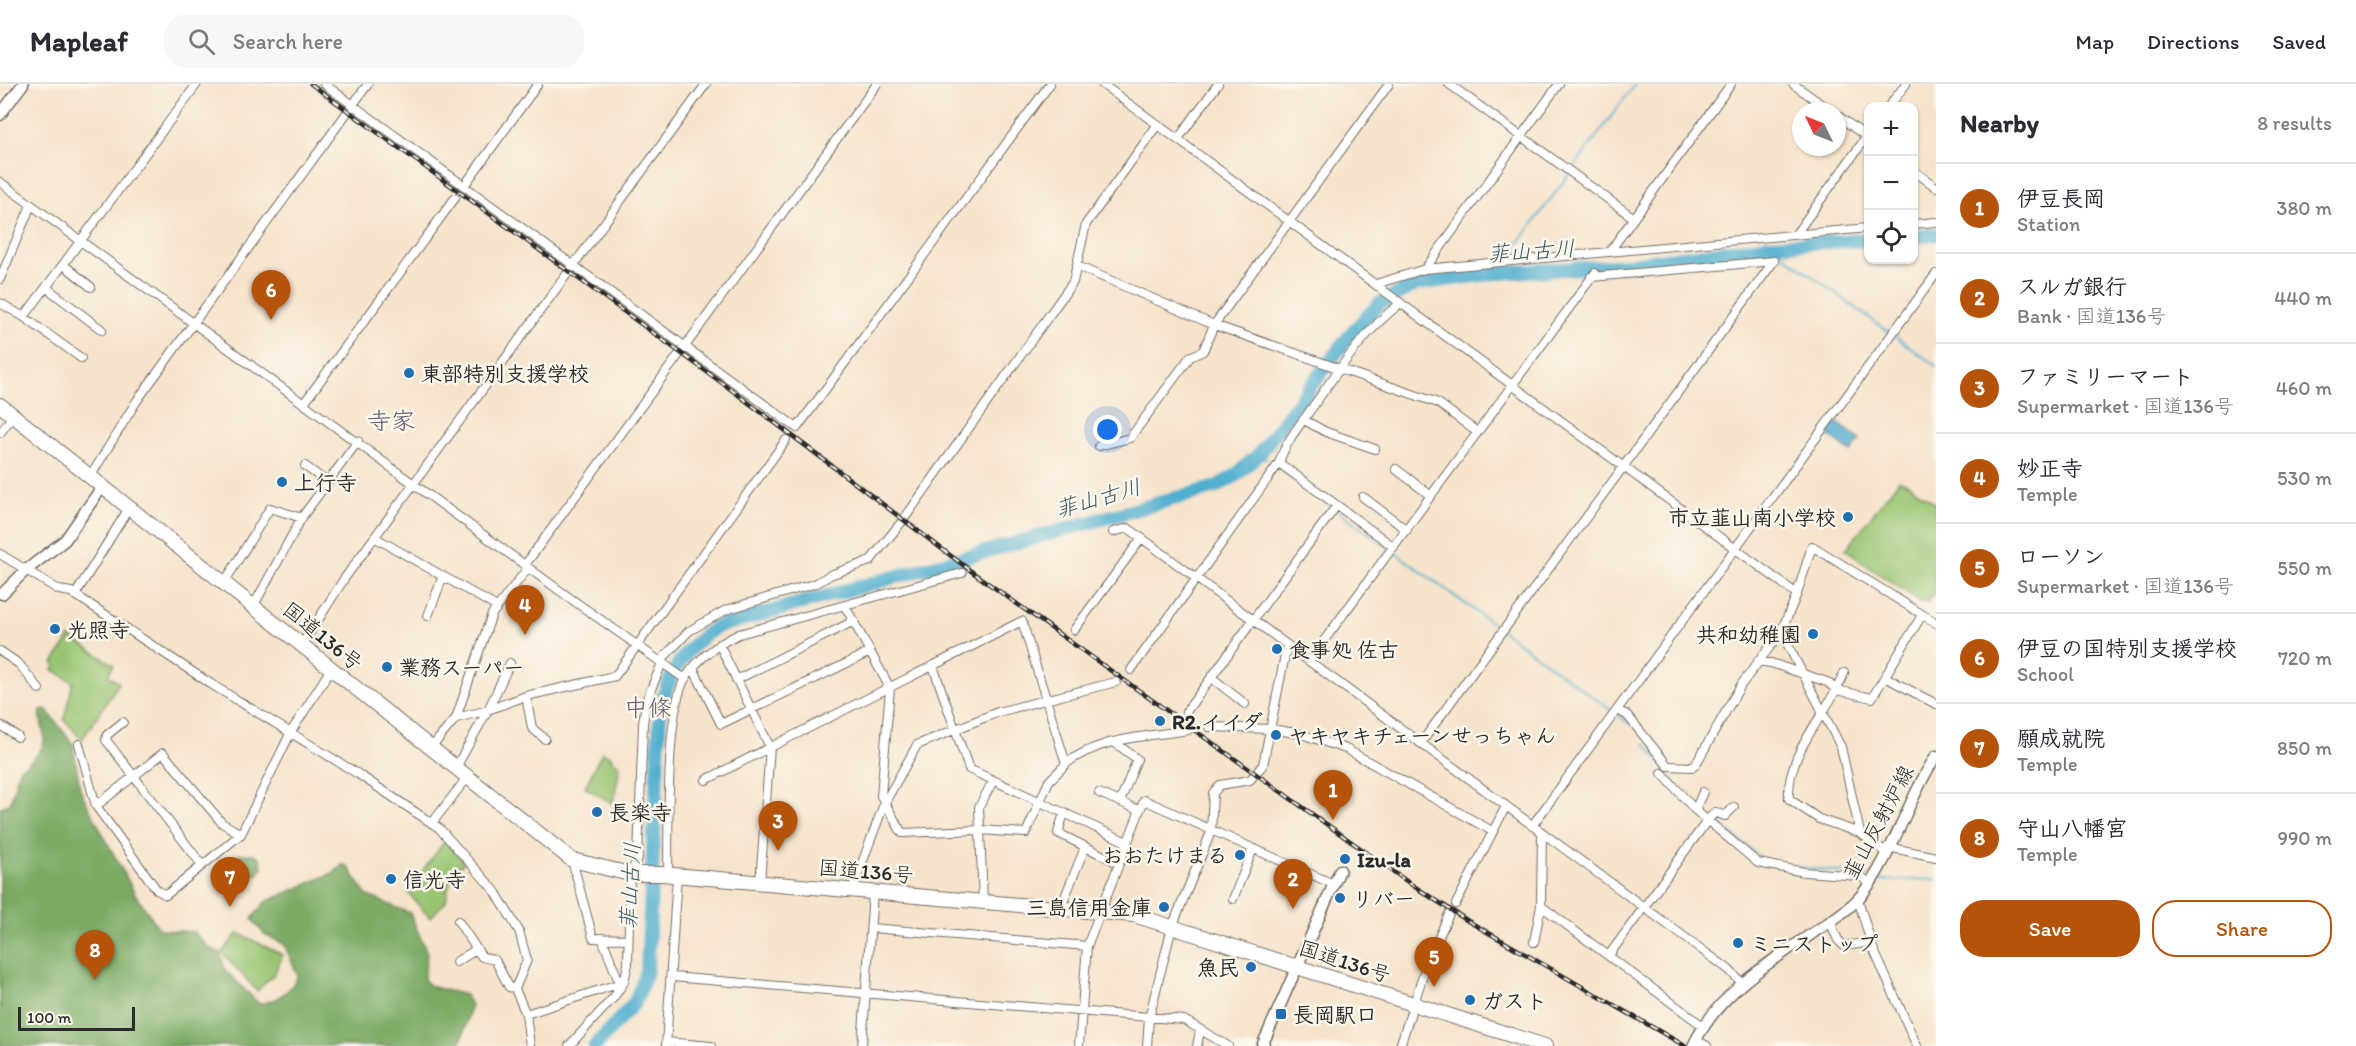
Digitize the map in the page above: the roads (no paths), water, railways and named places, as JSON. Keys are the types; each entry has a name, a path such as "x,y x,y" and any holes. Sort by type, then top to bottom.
{"highway":[{"name":"国道136号","path":"0,405 572,860 635,874 1061,907 1134,915 1413,1004 1516,1042 1545,1046"}],"main road":[{"path":"0,115 23,84"},
{"path":"1,596 24,570 64,540 102,487"},
{"name":"韮山反射炉線","path":"1694,1043 1703,1026 1742,983 1830,922 1858,899 1870,883 1918,784 1936,756"},
{"path":"1262,1046 1340,870"}],"street":[{"path":"24,317 82,242 197,84"},
{"path":"324,84 797,428 1050,84"},
{"path":"90,477 136,402 368,84"},
{"path":"464,186 538,84"},
{"path":"302,645 344,579 415,485 706,84"},
{"path":"430,749 456,718 482,638 497,608 877,84"},
{"path":"1102,84 1797,594"},
{"path":"1178,139 1218,84"},
{"path":"1099,446 1130,438 1190,357 1203,351 1214,325 1389,84"},
{"path":"1449,84 1634,218"},
{"path":"1425,269 1559,84"},
{"path":"1610,251 1731,84"},
{"path":"1793,84 1818,102"},
{"path":"1892,102 1906,84"},
{"path":"1846,121 1864,133"},
{"path":"569,1046 614,997 622,982 638,862 646,701 662,665 689,631 726,610 817,583 830,574 870,561 904,519 1073,282 1086,224 1158,124"},
{"path":"1795,235 1864,141"},
{"path":"1918,174 1936,187"},
{"path":"0,182 662,665 684,678"},
{"path":"304,403 455,198"},
{"path":"0,279 31,205"},
{"path":"1918,224 1936,222"},
{"path":"1378,285 1425,269 1864,228"},
{"path":"1309,661 1593,275 1774,261 1421,743"},
{"path":"64,265 91,287"},
{"path":"1077,266 1214,325 1438,403 1477,432"},
{"path":"1532,826 1936,274"},
{"path":"47,288 102,330"},
{"path":"1131,670 1279,464 1284,445 1304,420 1338,369 1382,317 1399,302"},
{"path":"0,303 24,317 81,358"},
{"path":"0,433 13,416"},
{"path":"1304,420 1326,432 1375,449"},
{"path":"456,718 488,710 526,696 615,676 786,440"},
{"path":"254,607 302,518 358,441"},
{"path":"1279,464 1394,547"},
{"path":"305,466 328,483"},
{"path":"1396,469 1431,496"},
{"path":"1363,497 1407,530"},
{"path":"1186,712 1337,505"},
{"path":"75,595 129,508"},
{"path":"224,583 270,508 302,518"},
{"path":"1113,532 1128,528 1728,969 1742,983"},
{"path":"376,538 497,608"},
{"path":"1074,630 1141,539"},
{"path":"1615,712 1627,715 1668,766 1693,766 1758,662 1781,632 1797,594 1812,546 1935,621"},
{"path":"0,554 59,590 75,595 211,684 291,732 432,823 495,891 519,932 527,960 515,988 526,1014 530,1046"},
{"path":"711,1046 666,1044 672,977 669,875 674,715 684,678 719,644 739,634 962,573"},
{"path":"428,616 443,576"},
{"path":"845,606 890,688 881,796 903,834 980,830 1026,833 1051,777 1084,752 1114,742 1188,730"},
{"path":"1758,662 1827,682 1837,690 1872,698 1922,615"},
{"path":"736,680 854,621"},
{"path":"706,780 1022,621 1066,764"},
{"path":"1781,632 1841,747 1860,832"},
{"path":"719,644 770,747 760,883"},
{"path":"1147,1046 1149,1018 1172,927 1211,832 1210,813 1216,786 1250,780 1266,758 1287,645"},
{"path":"0,651 19,664 39,689"},
{"path":"693,668 721,724 870,652"},
{"path":"432,823 461,773 510,663"},
{"path":"933,666 969,768 1128,842"},
{"path":"79,744 96,806 157,890 166,895 241,834 291,732 331,669"},
{"path":"1844,673 1791,773 1789,799 1817,818 1860,832 1887,850 1936,857"},
{"path":"1885,677 1936,704"},
{"path":"1212,678 1245,704"},
{"path":"852,890 884,804 917,745 998,712 1116,682"},
{"path":"526,696 532,728 545,739"},
{"path":"123,722 107,735 106,740 202,865"},
{"path":"0,725 18,737"},
{"path":"1209,727 1272,729 1301,734 1346,748 1492,831"},
{"path":"1114,742 1137,759 1120,802"},
{"path":"96,806 160,754 165,754 222,823 241,834"},
{"path":"1662,773 1760,864 1804,872 1860,876 1870,883"},
{"path":"983,901 980,804 993,781"},
{"path":"1696,807 1703,792"},
{"path":"1099,793 1139,810"},
{"path":"1079,1046 1087,946 1144,801 1333,884"},
{"path":"1456,904 1506,806"},
{"path":"1609,955 1709,819 1715,812 1725,816 1734,807"},
{"path":"1064,813 1057,832 1118,863"},
{"path":"1534,942 1541,906 1542,833"},
{"path":"1061,907 1085,847"},
{"path":"1233,899 1253,849"},
{"path":"572,860 593,938 628,939"},
{"path":"862,1046 873,892"},
{"path":"1858,899 1871,942 1917,1046"},
{"path":"1541,906 1703,1026"},
{"path":"1400,1046 1413,1004 1449,914"},
{"path":"458,921 484,959 495,960 509,987 515,988"},
{"path":"1830,922 1838,940 1844,946 1871,942"},
{"path":"872,928 1087,946"},
{"path":"602,938 622,982"},
{"path":"456,962 477,949"},
{"path":"672,977 1184,1020 1228,1046"},
{"path":"526,1014 622,982"},
{"path":"1197,1046 1200,1031"},
{"path":"1694,1043 1707,1046"}],"water":[{"path":"1837,422 1860,440 1851,452 1828,435"}],"waterway":[{"path":"1507,259 1635,84"},
{"name":"菲山古川","path":"1918,236 1936,234"},
{"name":"菲山古川","path":"595,1046 635,1002 647,971 660,713 663,699 678,664 694,644 716,627 1216,487 1235,476 1259,454 1352,332 1379,304 1417,284 1496,273 1617,266 1770,245 1864,240"},
{"path":"1770,245 1890,333"},
{"name":"菲山古川","path":"1496,273 1502,265"},
{"path":"1895,336 1936,366"},
{"path":"1259,454 1267,459"},
{"path":"1281,470 1332,507"},
{"path":"1337,510 1630,724"},
{"path":"1645,743 1678,786"},
{"path":"1699,807 1708,815"},
{"path":"1713,819 1764,861"},
{"path":"1796,867 1867,875"},
{"path":"1879,881 1936,879"}],"railway":[{"path":"311,84 729,388 975,574 1412,885 1468,921 1685,1046"}],"place":[{"name":"伊豆の国特別支援学校","path":"271,320"},
{"name":"東部特別支援学校","path":"409,373"},
{"name":"上行寺","path":"282,482"},
{"name":"市立韮山南小学校","path":"1848,517"},
{"name":"光照寺","path":"55,629"},
{"name":"共和幼稚園","path":"1813,634"},
{"name":"妙正寺","path":"525,635"},
{"name":"食事処 佐古","path":"1277,649"},
{"name":"業務スーパー","path":"387,667"},
{"name":"R2.イイダ","path":"1160,721"},
{"name":"ヤキヤキチェーンせっちゃん","path":"1276,735"},
{"name":"長楽寺","path":"597,812"},
{"name":"伊豆長岡","path":"1333,820"},
{"name":"ファミリーマート","path":"778,851"},
{"name":"おおたけまる","path":"1240,855"},
{"name":"Izu-la","path":"1345,859"},
{"name":"信光寺","path":"391,879"},
{"name":"リバー","path":"1340,898"},
{"name":"願成就院","path":"230,907"},
{"name":"三島信用金庫","path":"1164,907"},
{"name":"スルガ銀行","path":"1293,909"},
{"name":"ミニストップ","path":"1738,943"},
{"name":"魚民","path":"1251,967"},
{"name":"守山八幡宮","path":"95,980"},
{"name":"ローソン","path":"1434,987"},
{"name":"ガスト","path":"1470,1000"},
{"name":"長岡駅口","path":"1281,1014"}],"district":[{"name":"寺家","path":"391,420"},
{"name":"中條","path":"648,707"}]}
